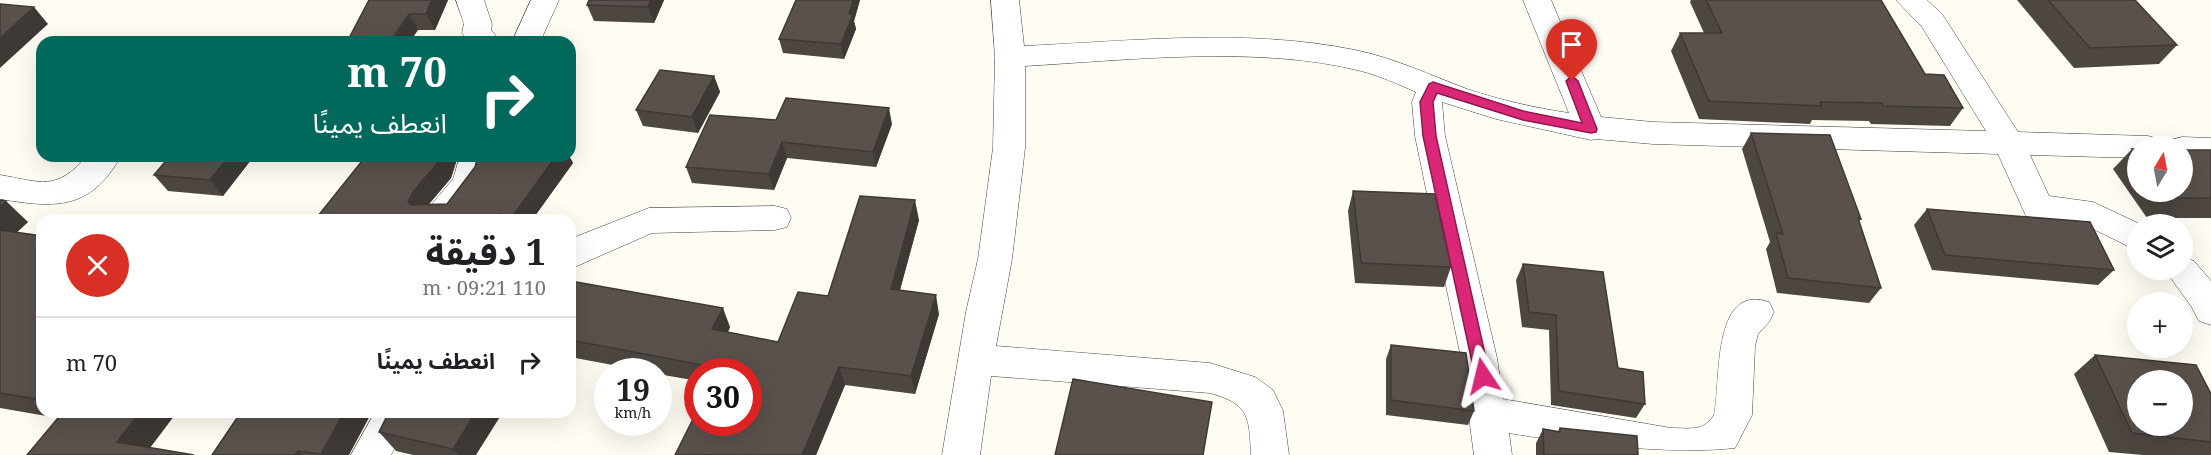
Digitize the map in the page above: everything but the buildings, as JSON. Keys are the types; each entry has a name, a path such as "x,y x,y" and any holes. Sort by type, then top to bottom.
{"street":[{"path":"470,0 478,24 476,33 480,36"},
{"path":"529,36 545,0"},
{"path":"961,455 983,312 995,259 1009,148 1010,57 1005,0"},
{"path":"1537,0 1591,129"},
{"path":"1910,0 1932,21 2008,142 2038,207 2093,214 2127,232"},
{"path":"1010,57 1196,49 1292,51 1371,62 1473,102 1523,116 1591,129 2127,146"},
{"path":"1433,87 1426,102 1430,136 1454,250 1471,316 1489,413 1493,455"},
{"path":"2193,148 2211,149"},
{"path":"0,187 48,195 63,194 77,187 100,162"},
{"path":"443,214 468,183 474,162"},
{"path":"576,251 649,221 775,218"},
{"path":"2190,280 2205,298 2211,311"},
{"path":"1489,413 1671,445 1699,444 1722,436 1733,415 1740,333 1746,320 1757,312"},
{"path":"977,360 1210,378 1240,385 1257,398 1268,417 1270,455"},
{"path":"370,455 392,418"}],"route":[{"path":"1483,376 1430,136 1426,102 1433,87 1473,102 1523,116 1591,129 1572,81"}]}
